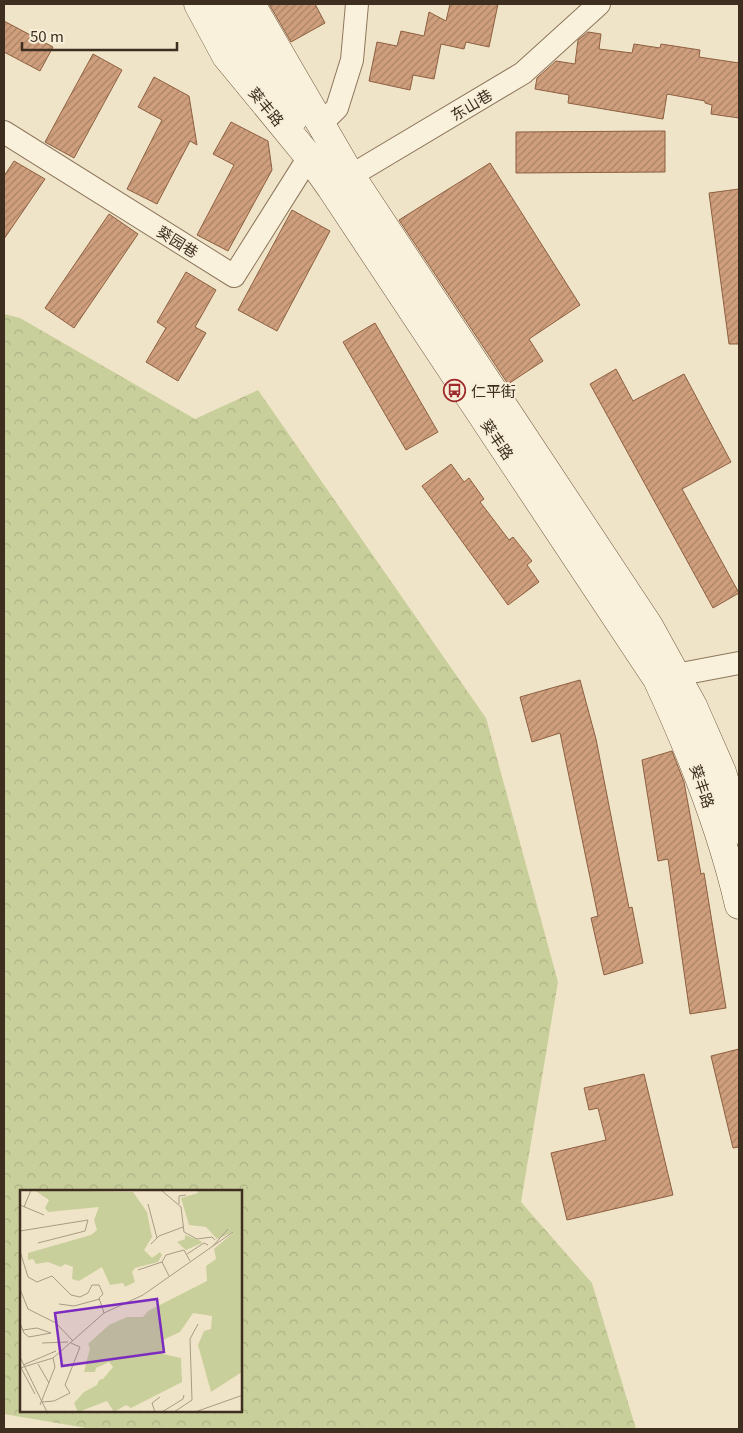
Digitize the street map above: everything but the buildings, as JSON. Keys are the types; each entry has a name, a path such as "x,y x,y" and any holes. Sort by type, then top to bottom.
{"main road":[{"name":"葵丰路","path":"198,4 226,56 309,158 341,182"},
{"name":"葵丰路","path":"237,10 320,125 341,182 666,677 693,706 722,772 739,830"},
{"path":"237,10 288,106 341,182"},
{"name":"葵丰路","path":"666,677 730,867 739,905"}],"street":[{"path":"320,125 337,108 352,60 357,4"},
{"name":"东山巷","path":"341,182 523,73 599,4"},
{"name":"葵园巷","path":"4,132 234,276 309,158"},
{"path":"666,677 739,663"}],"green space":[{"path":"4,314 20,318 195,419 258,390 486,718 558,982 521,1202 592,1283 636,1429 92,1429 4,1414"}],"place":[{"name":"仁平街","path":"455,390"}]}
